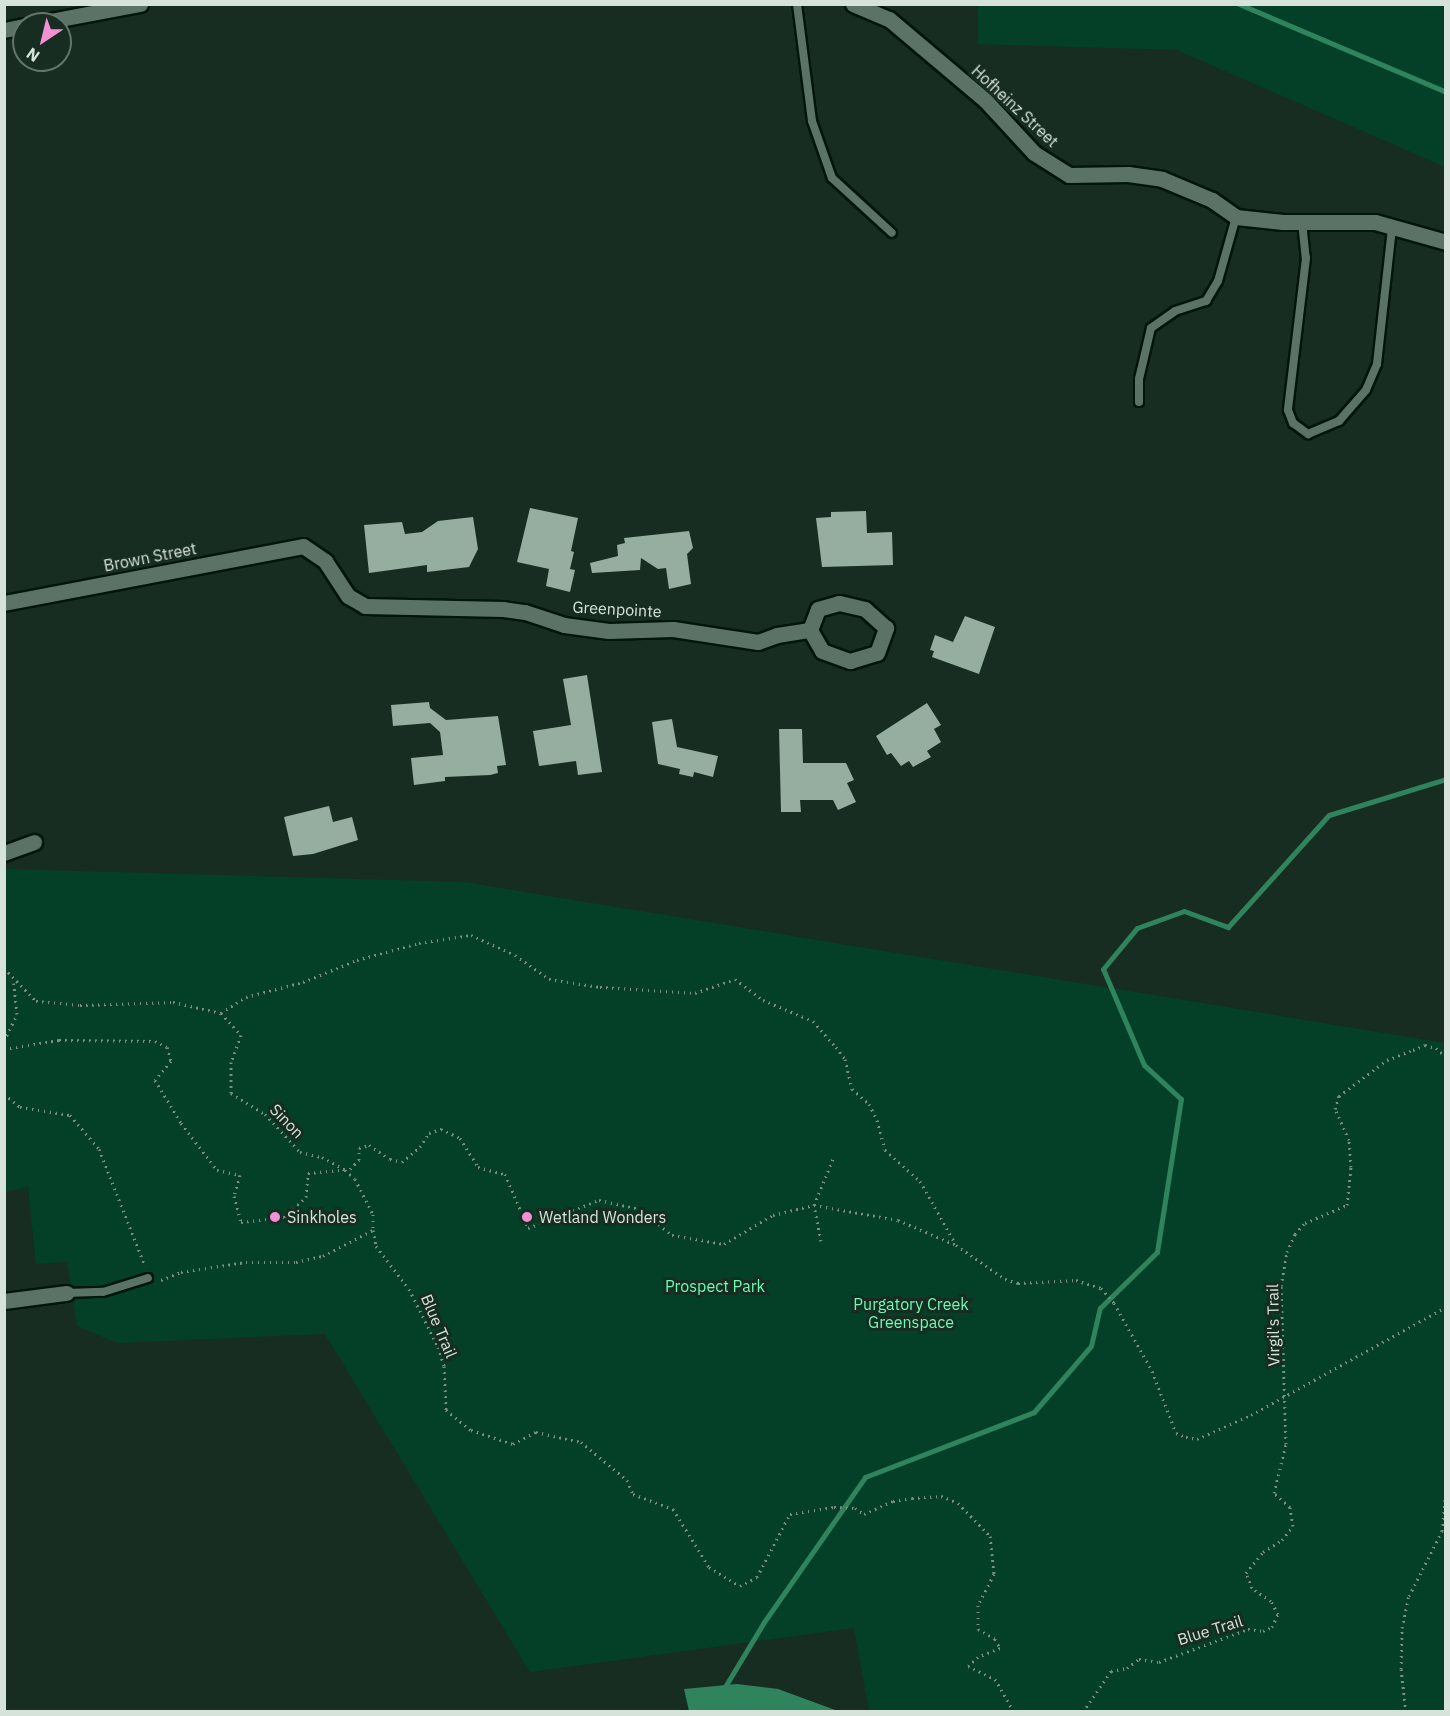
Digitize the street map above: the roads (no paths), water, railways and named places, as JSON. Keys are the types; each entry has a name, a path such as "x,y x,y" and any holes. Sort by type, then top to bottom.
{"street":[{"path":"72,17 140,4"},
{"name":"Hofheinz Street","path":"853,4 889,19 985,100 1034,153 1069,175 1128,174 1161,179 1212,200 1236,217"},
{"path":"1236,217 1302,222 1375,222 1446,242"},
{"name":"Brown Street","path":"4,603 303,546"},
{"name":"Greenpointe","path":"303,546 325,561 348,596 365,606 502,609 525,612 564,625 609,631 673,629 758,642 777,635 810,630"},
{"path":"839,603 865,609 886,628 877,653 850,661 822,651 810,630 818,609 839,603"},
{"path":"4,853 34,842"},
{"path":"4,1301 66,1293"}],"lane":[{"path":"797,4 812,121 832,178 892,233"},
{"path":"1139,402 1139,379 1151,328 1175,311 1206,301 1218,281 1236,217"},
{"path":"1302,222 1306,258 1288,410 1293,423 1308,434 1339,421 1366,390 1377,364 1392,228"},
{"path":"66,1293 103,1292 148,1278"}],"waterway":[{"path":"1239,4 1446,92"},
{"path":"723,1690 764,1622 865,1477 1034,1412 1091,1346 1100,1308 1157,1252 1181,1099 1144,1065 1103,969 1137,928 1184,911 1228,927 1329,815 1446,779"}],"place":[{"name":"Sinkholes","path":"275,1217"},
{"name":"Wetland Wonders","path":"527,1217"}],"park label":[{"name":"Prospect Park","path":"715,1286"},
{"name":"Purgatory Creek Greenspace","path":"911,1313"}]}
